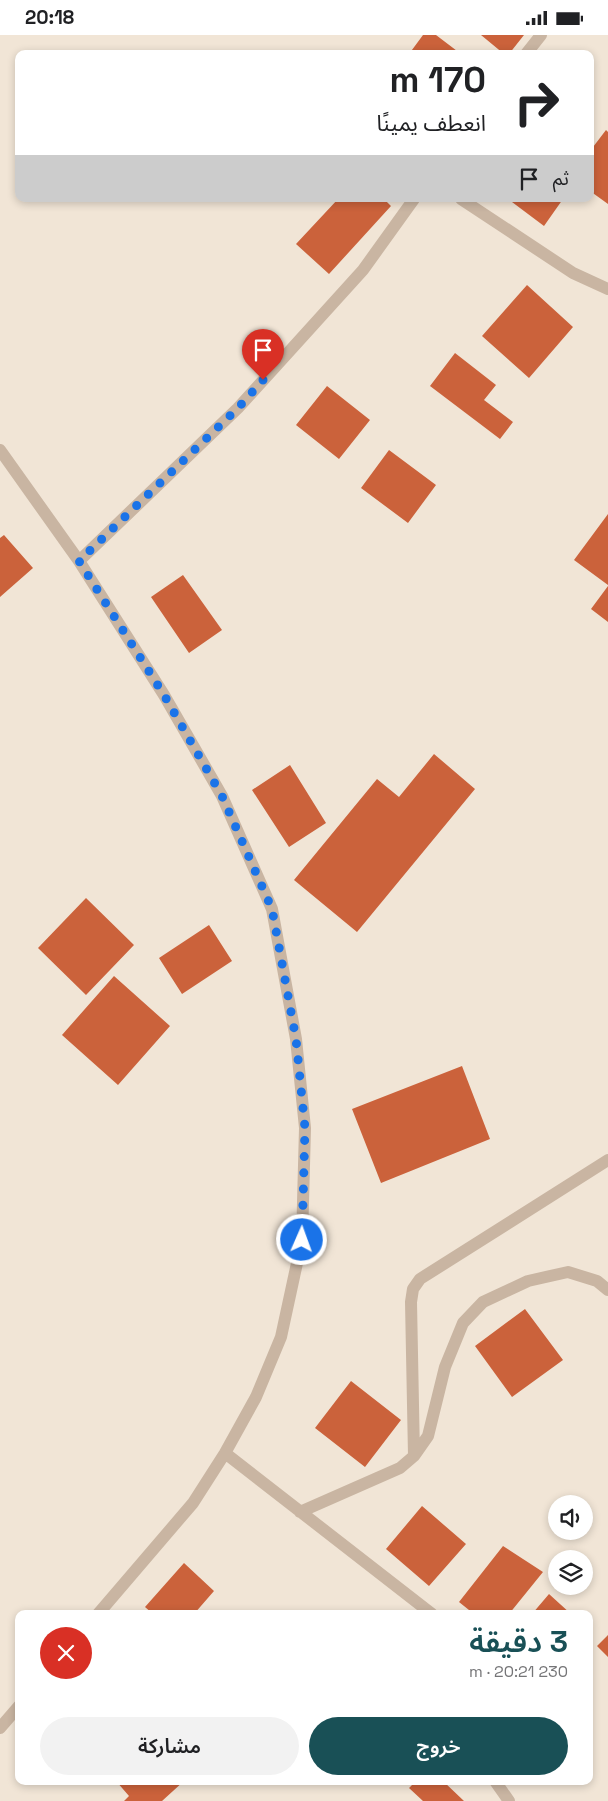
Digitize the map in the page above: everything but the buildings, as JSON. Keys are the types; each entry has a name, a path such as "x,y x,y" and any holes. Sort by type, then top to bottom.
{"street":[{"path":"529,50 541,35"},
{"path":"79,561 238,408 363,270 412,202"},
{"path":"466,202 573,273 608,289"},
{"path":"0,450 79,561 164,695 222,796 272,909 296,1039 305,1128 302,1240 281,1337 256,1397 225,1453 193,1503 101,1610"},
{"path":"414,1456 411,1338 413,1289 420,1279 608,1161"},
{"path":"300,1512 400,1467 414,1456 428,1436 445,1367 463,1323 483,1302 528,1281 568,1272 597,1281 608,1290"},
{"path":"225,1453 427,1610"},
{"path":"0,1728 15,1711"},
{"path":"498,1785 509,1801"}],"route":[{"path":"263,380 238,408 79,561 164,695 222,796 272,909 296,1039 305,1128 302,1240"}]}
